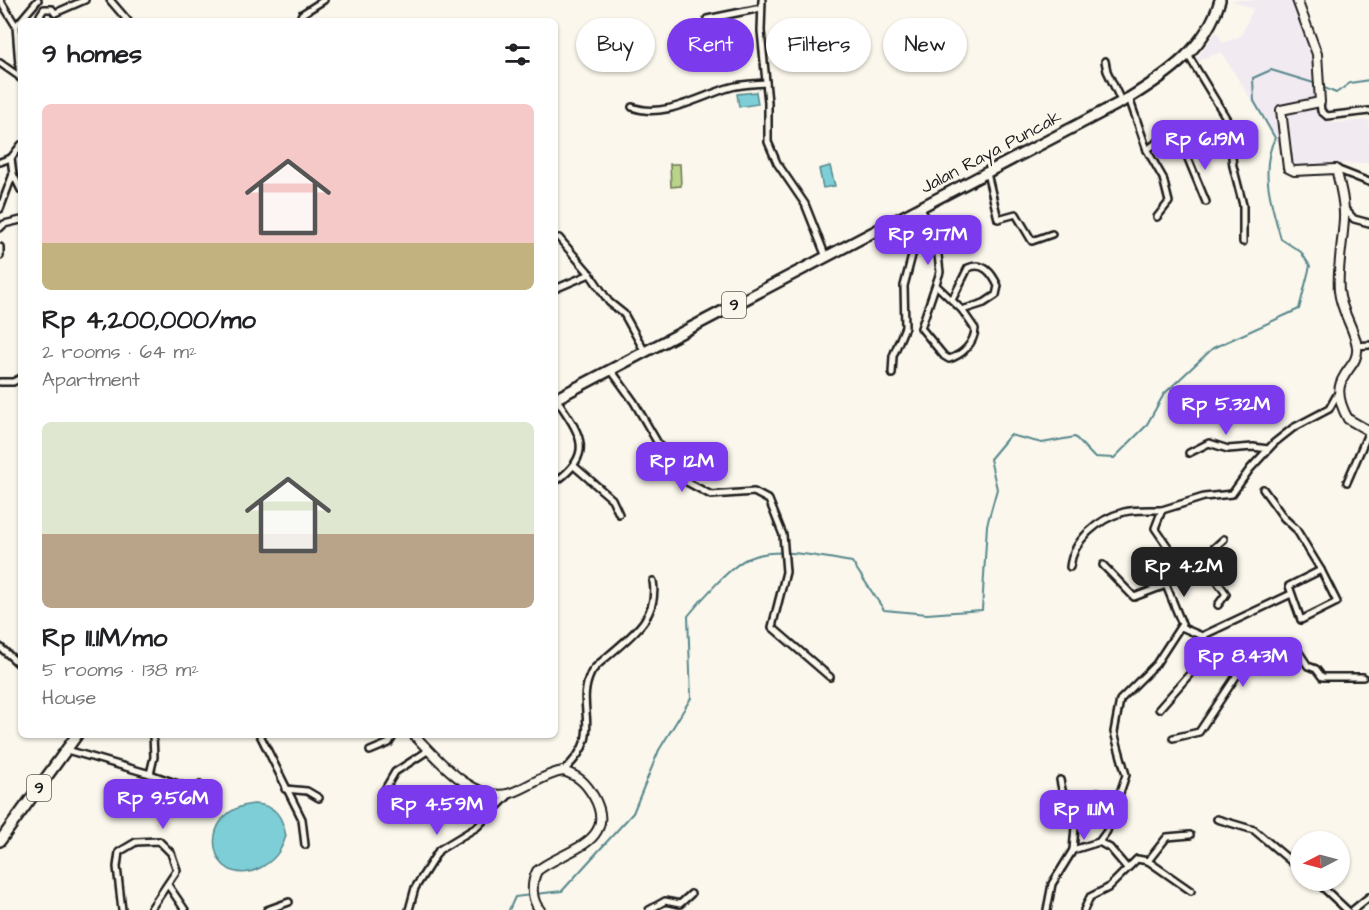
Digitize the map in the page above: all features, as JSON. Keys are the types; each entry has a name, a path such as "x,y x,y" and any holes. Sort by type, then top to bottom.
{"highway":[{"name":"Jalan Raya Puncak","path":"558,397 1125,100 1173,70 1188,55 1208,28 1220,0"},
{"name":"9","path":"0,841 75,738"}],"street":[{"path":"0,0 18,27"},
{"path":"26,18 38,0"},
{"path":"55,13 85,0"},
{"path":"110,0 125,18"},
{"path":"300,18 302,14 324,0"},
{"path":"762,0 770,149 805,204 826,257"},
{"path":"1297,0 1317,54 1323,114 1327,116 1369,111"},
{"path":"40,18 44,9 49,8 55,13"},
{"path":"712,18 761,9"},
{"path":"54,18 55,13"},
{"path":"18,30 15,34 18,60"},
{"path":"1188,55 1228,121 1233,166 1243,205 1243,242"},
{"path":"1105,61 1109,77 1125,100 1147,150 1163,178 1169,206 1157,217"},
{"path":"0,63 18,76"},
{"path":"632,107 644,112 659,110 731,87 766,83"},
{"path":"1320,102 1281,110 1288,168 1294,171 1336,169 1369,182"},
{"path":"1147,150 1172,131 1177,132 1206,202"},
{"path":"0,162 11,158 18,150"},
{"path":"11,158 13,174 18,184"},
{"path":"1070,567 1076,546 1098,524 1126,511 1162,510 1204,497 1232,494 1268,449 1288,431 1329,409 1335,402 1343,376 1355,358 1357,346 1343,312 1339,291 1338,265 1344,208 1336,169"},
{"path":"987,172 998,219 1016,214 1034,241 1052,234"},
{"path":"0,209 13,174"},
{"path":"1344,208 1354,219 1369,223"},
{"path":"917,209 939,255 940,272 921,328 947,359 962,353 975,335 974,324 937,286"},
{"path":"892,374 893,356 905,327 904,286 918,234 917,209"},
{"path":"0,228 4,224 18,221"},
{"path":"559,237 590,274 609,302 624,314 645,352"},
{"path":"0,248 0,256"},
{"path":"952,300 968,268 976,266 988,270 998,286 996,296 984,303 962,310"},
{"path":"558,288 590,274"},
{"path":"1357,346 1369,345"},
{"path":"611,370 634,402 667,459 687,482 701,491 715,495 748,491 760,493 773,506 784,542 785,555 784,583 773,615 772,627 830,677"},
{"path":"0,382 18,380"},
{"path":"1338,391 1348,419 1369,431 1347,482"},
{"path":"558,401 580,437 581,450 574,466 558,479"},
{"path":"1189,453 1209,443 1228,449 1253,447 1268,449"},
{"path":"574,466 612,499 619,514"},
{"path":"1263,489 1284,518 1296,529 1321,570 1337,601 1336,604 1301,620 1289,586 1321,570"},
{"path":"1162,510 1155,528 1183,568 1190,569 1224,539"},
{"path":"1201,558 1226,594 1224,600 1218,605"},
{"path":"1103,565 1134,597 1166,585 1177,560"},
{"path":"409,910 415,888 439,850 477,828 510,794 563,771 577,757 586,742 587,693 592,672 640,629 653,603 653,581"},
{"path":"1072,850 1100,842 1107,831 1126,775 1114,732 1120,700 1156,664 1181,627 1181,619 1166,585"},
{"path":"1202,636 1291,594"},
{"path":"1181,627 1202,636 1237,675"},
{"path":"0,647 18,663"},
{"path":"1159,709 1209,654 1210,647"},
{"path":"1173,738 1199,732 1237,675 1269,658 1296,648 1308,666 1316,669 1322,677 1363,677"},
{"path":"150,774 154,757 153,738"},
{"path":"261,738 302,819 305,845"},
{"path":"370,751 389,743 392,738"},
{"path":"417,738 464,783 494,793 510,794"},
{"path":"66,750 150,774 195,790 200,785"},
{"path":"381,796 395,772 429,750"},
{"path":"540,910 534,901 533,884 539,870 578,849 594,835 599,825 599,807 588,786 579,777 563,771"},
{"path":"1060,780 1061,792 1083,800 1084,810"},
{"path":"285,789 307,791 319,798"},
{"path":"1047,910 1056,875 1072,850 1073,832 1084,810 1092,805 1098,792"},
{"path":"1217,819 1254,830 1290,861"},
{"path":"1148,861 1167,837 1190,835"},
{"path":"122,910 118,857 120,850 129,844 150,841 164,843 177,866 168,885 150,910"},
{"path":"1100,842 1110,848 1127,868"},
{"path":"1084,910 1090,897 1108,888 1137,858 1148,861 1191,891"},
{"path":"168,885 185,910"},
{"path":"1327,891 1347,910"},
{"path":"649,910 664,901 680,904 691,894"},
{"path":"1353,910 1369,897"},
{"path":"267,910 289,902"}],"shaded area":[{"path":"1231,0 1296,0 1332,123 1369,120 1369,163 1292,165 1221,52 1195,62 1216,31 1223,43 1241,36 1253,9"}],"green space":[{"path":"670,164 680,164 681,186 671,187"}],"water":[{"path":"756,92 758,104 739,107 737,94"},
{"path":"830,166 835,186 823,188 819,169"},
{"path":"254,804 268,807 277,813 286,836 280,851 274,858 260,868 243,873 229,869 220,860 215,848 215,833 222,820 234,809"}],"waterway":[{"path":"536,894 562,891 633,813 659,750 691,698 688,616 734,567 749,558 773,553 800,554 852,562 884,610 927,614 982,610 987,525 997,489 990,459 1010,435 1042,443 1075,437 1094,457 1114,458 1146,426 1164,394 1213,348 1299,309 1310,266 1301,252 1281,239 1267,175 1270,150 1275,138 1254,101 1253,78 1271,70 1317,84"},
{"path":"1322,87 1336,93 1350,83 1369,80"},
{"path":"509,910 515,897 531,895"}]}
